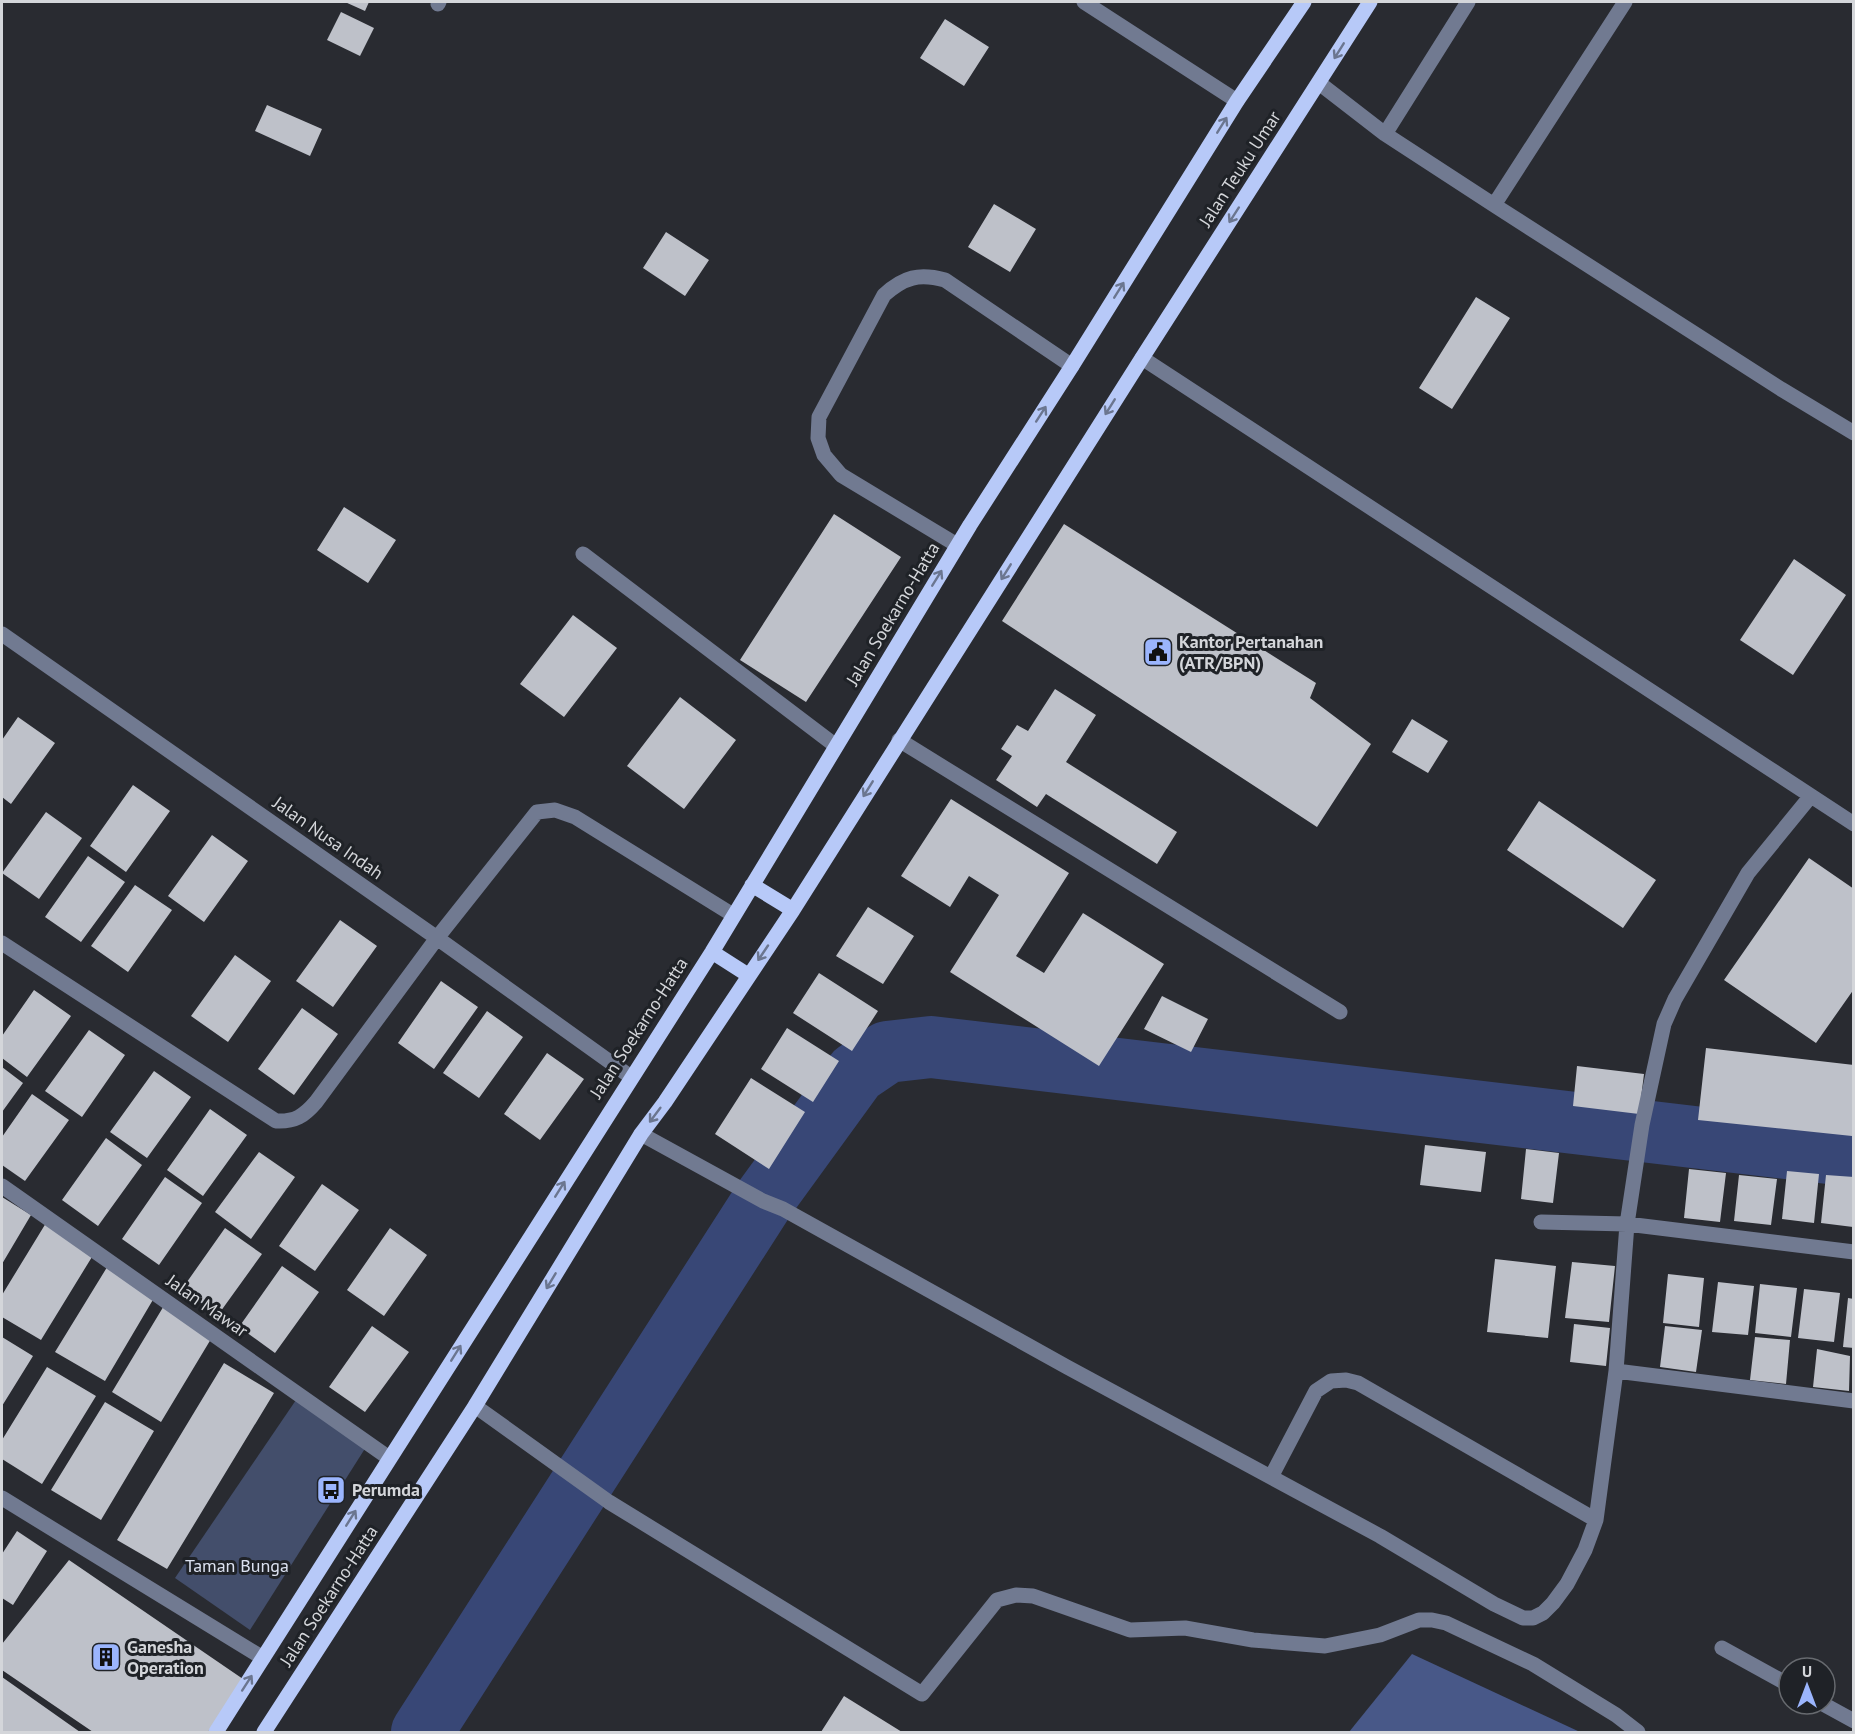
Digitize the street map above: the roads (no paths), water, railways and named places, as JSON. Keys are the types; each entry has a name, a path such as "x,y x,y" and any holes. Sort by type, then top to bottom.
{"main road":[{"name":"Jalan Teuku Umar","path":"1088,340 1237,100 1304,2"},
{"name":"Jalan Teuku Umar","path":"1142,358 1370,2"},
{"name":"Jalan Soekarno-Hatta","path":"216,1732 712,952 906,628 1088,340"},
{"name":"Jalan Soekarno-Hatta","path":"266,1732 475,1406 641,1134 794,910 899,740 1142,358"},
{"path":"752,885 794,910"},
{"path":"712,952 748,975"}],"street":[{"path":"1084,2 1237,100"},
{"path":"1385,134 1467,2"},
{"path":"1494,205 1624,2"},
{"path":"1319,83 1385,134 1781,389 1854,433"},
{"path":"957,545 841,475 824,455 818,438 819,417 884,295 897,283 910,278 929,276 945,280 1072,366"},
{"path":"1142,358 1854,824"},
{"path":"583,554 836,746"},
{"name":"Jalan Nusa Indah","path":"2,634 437,938 631,1077"},
{"path":"899,740 1340,1012"},
{"path":"641,1134 763,1201 783,1209 1067,1367 1380,1536 1494,1604 1523,1618 1533,1618 1543,1613 1553,1603 1567,1584 1585,1551 1596,1520 1616,1371 1627,1224 1642,1125 1664,1024 1675,999 1748,873 1810,797"},
{"path":"2,944 276,1121 288,1122 307,1113 316,1102 437,938 532,815 544,810 555,810 575,817 733,915"},
{"name":"Jalan Mawar","path":"2,1186 389,1458"},
{"path":"1541,1221 1627,1224 1854,1252"},
{"path":"1616,1371 1854,1401"},
{"path":"1271,1477 1316,1391 1330,1381 1346,1380 1366,1388 1596,1520"},
{"path":"475,1406 565,1473 609,1502 922,1694 997,1600 1016,1595 1033,1596 1130,1630 1185,1628 1253,1640 1325,1646 1380,1635 1419,1620 1446,1623 1533,1664 1616,1715 1638,1732"},
{"path":"2,1498 263,1658"},
{"path":"1722,1648 1777,1678"},
{"path":"1837,1712 1854,1721"}],"waterway":[{"path":"422,1732 763,1201 856,1073 887,1052 931,1047 1854,1156"}],"place":[{"name":"Kantor Pertanahan (ATR/BPN)","path":"1158,652"},
{"name":"Perumda","path":"331,1490"},
{"name":"Ganesha Operation","path":"106,1657"}],"park label":[{"name":"Taman Bunga","path":"237,1566"}]}
